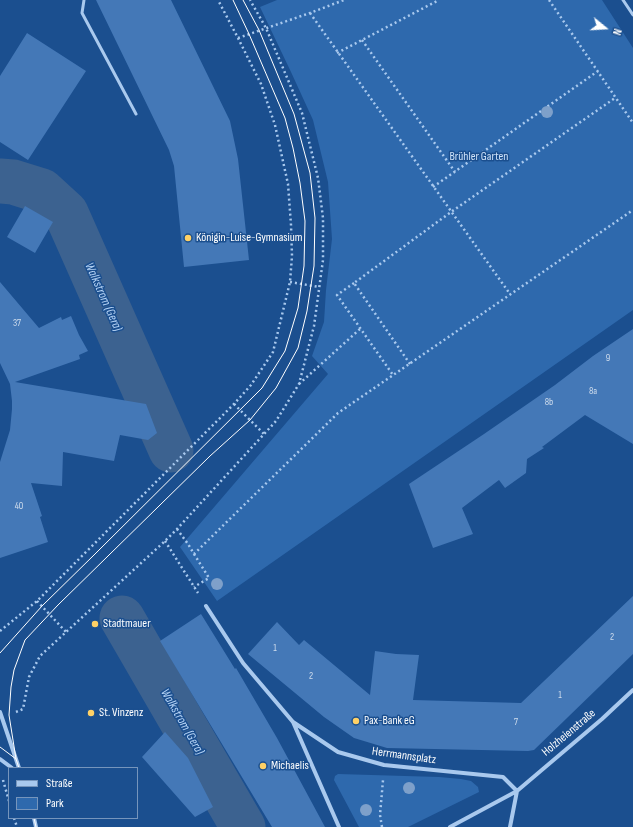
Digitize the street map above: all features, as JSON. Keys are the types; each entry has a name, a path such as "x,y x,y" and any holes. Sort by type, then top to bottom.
{"street":[{"name":"Herrmannsplatz","path":"206,606 243,662 293,722 339,827"},
{"name":"Holzheienstraße","path":"517,791 602,719 633,690"},
{"path":"0,712 19,767"},
{"name":"Herrmannsplatz","path":"293,722 338,752 384,765 503,777 517,791"},
{"path":"0,759 11,767"},
{"path":"450,827 517,791"},
{"path":"510,827 517,791"}],"lane":[{"path":"84,0 82,13 136,114"},
{"path":"623,0 633,15"}],"path":[{"path":"0,631 37,601 234,404 251,384 273,352 290,282 292,248 288,184 274,125 263,91 218,0"},
{"path":"250,0 266,28 302,113 318,178 323,218 323,260 314,326 299,384"},
{"path":"238,38 344,0"},
{"path":"337,53 440,0"},
{"path":"549,0 615,98 633,122"},
{"path":"310,13 510,294"},
{"path":"362,40 455,172"},
{"path":"433,187 598,71"},
{"path":"393,375 336,294 354,283 451,212 615,98"},
{"path":"194,554 338,413 633,210"},
{"path":"290,282 319,288"},
{"path":"354,283 410,364"},
{"path":"2,718 23,709 29,677 40,656 177,529 276,421 299,384 360,329"},
{"path":"234,404 264,434"},
{"path":"177,529 209,578 194,587"},
{"path":"165,541 206,606"},
{"path":"37,601 66,632"},
{"path":"382,827 380,815 384,765"},
{"path":"1,775 8,798"}],"green space":[{"name":"Brühler Garten","path":"277,0 602,0 633,48 633,310 217,601 180,547 328,374 312,356 324,322 332,239 328,182 313,120 260,7"},
{"path":"338,774 461,779 471,781 478,787 479,792 408,827 359,827 334,780 335,776"}],"building":[{"path":"96,0 171,0 230,121 238,159 249,260 184,267 174,166 169,150"},
{"path":"27,33 86,71 28,160 0,142 0,76"},
{"path":"25,206 53,222 35,253 7,237"},
{"path":"0,282 39,328 61,317 62,320 71,316 88,351 79,355 80,359 15,382 146,404 157,433 148,440 120,435 114,461 63,452 62,486 31,483 42,516 40,517 48,542 0,558 0,462 10,430 12,401 10,384 0,363"},
{"path":"633,329 633,444 585,415 542,447 544,448 527,459 526,473 505,488 499,480 462,508 473,534 433,548 409,484 555,385 593,356"},
{"path":"633,596 633,654 534,750 528,751 387,748 354,738 324,717 248,654 277,622 299,645 304,640 370,695 375,651 419,655 413,700 521,703"},
{"path":"201,614 235,669 236,668 277,738 325,827 272,827 160,641"},
{"path":"165,732 188,758 213,807 195,817 142,757"}],"waterway":[{"name":"Walkstrom (Gera)","path":"0,181 13,182 42,191 66,213 171,450"},
{"name":"Walkstrom (Gera)","path":"122,618 243,827"}],"tram line":[{"path":"0,653 42,606 262,388 285,351 298,308 304,266 305,221 300,183 285,118 233,0"},
{"path":"19,767 9,715 14,670 25,640 58,605 210,456 250,420 276,388 298,348 307,311 314,266 315,218 310,173 294,114 259,30 243,0"},
{"path":"0,747 16,759"},
{"path":"34,819 36,827"}],"place":[{"name":"Königin-Luise-Gymnasium","path":"188,238"},
{"name":"Stadtmauer","path":"95,624"},
{"name":"St. Vinzenz","path":"91,713"},
{"name":"Pax-Bank eG","path":"356,721"},
{"name":"Michaelis","path":"263,766"}]}
